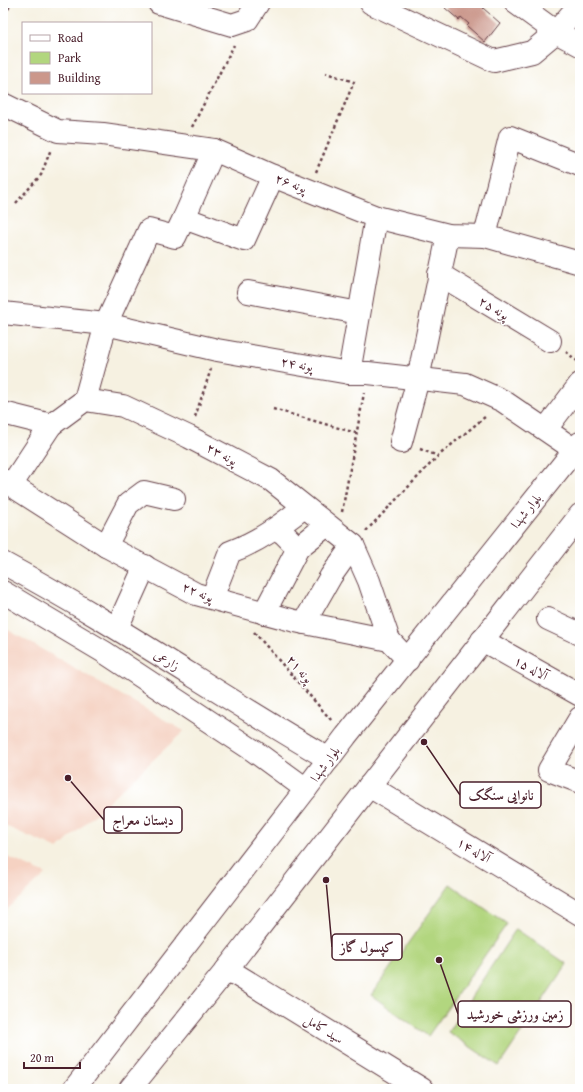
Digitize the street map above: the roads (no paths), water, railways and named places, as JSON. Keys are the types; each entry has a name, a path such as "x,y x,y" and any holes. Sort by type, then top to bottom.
{"street":[{"path":"159,3 232,25 252,11"},
{"path":"371,3 494,61 532,52 556,32 580,4"},
{"path":"516,3 556,32 580,45"},
{"name":"پونه ۲۶","path":"3,104 58,131 103,134 214,150 273,176 309,189 376,217 448,236 485,236 580,264"},
{"path":"485,236 510,137 580,165"},
{"path":"7,482 51,426 85,400 106,324 149,230 175,237 214,150"},
{"path":"184,218 244,240 273,176"},
{"path":"358,373 359,313 376,217"},
{"path":"401,442 418,379 448,236"},
{"name":"پونه ۲۵","path":"439,274 550,341"},
{"path":"248,292 359,313"},
{"name":"پونه ۲۴","path":"3,313 106,324 217,350 358,373 465,384 503,401 577,447"},
{"path":"546,429 580,384"},
{"name":"پونه ۲۳","path":"85,400 123,406 189,437 271,480 340,535 369,581 389,640"},
{"path":"3,413 51,426"},
{"name":"بلوار شهدا","path":"74,1089 346,736 577,447"},
{"name":"پونه ۲۲","path":"7,482 106,546 196,594 304,623 389,640"},
{"path":"106,546 128,504 144,492 174,499"},
{"path":"212,598 230,552 244,547 278,528 304,507"},
{"path":"130,1089 227,969 580,514"},
{"path":"278,528 298,548"},
{"path":"258,611 298,548 340,535 331,576 304,623"},
{"name":"زارعی","path":"3,563 117,628 270,725 329,759"},
{"path":"117,628 145,566"},
{"path":"3,592 25,603 104,652 254,751 306,789"},
{"path":"548,619 580,634"},
{"path":"389,640 408,660"},
{"name":"آلاله ۱۵","path":"482,640 580,695"},
{"path":"580,718 549,770 580,782"},
{"name":"آلاله ۱۴","path":"369,786 580,914"},
{"name":"سید کامل","path":"227,969 422,1089"}],"place":[{"name":"نانوایی سنگک","path":"424,742"},
{"name":"دبستان معراج","path":"68,778"},
{"name":"کپسول گاز","path":"326,880"},
{"name":"زمین ورزشی خورشید","path":"439,960"}]}
